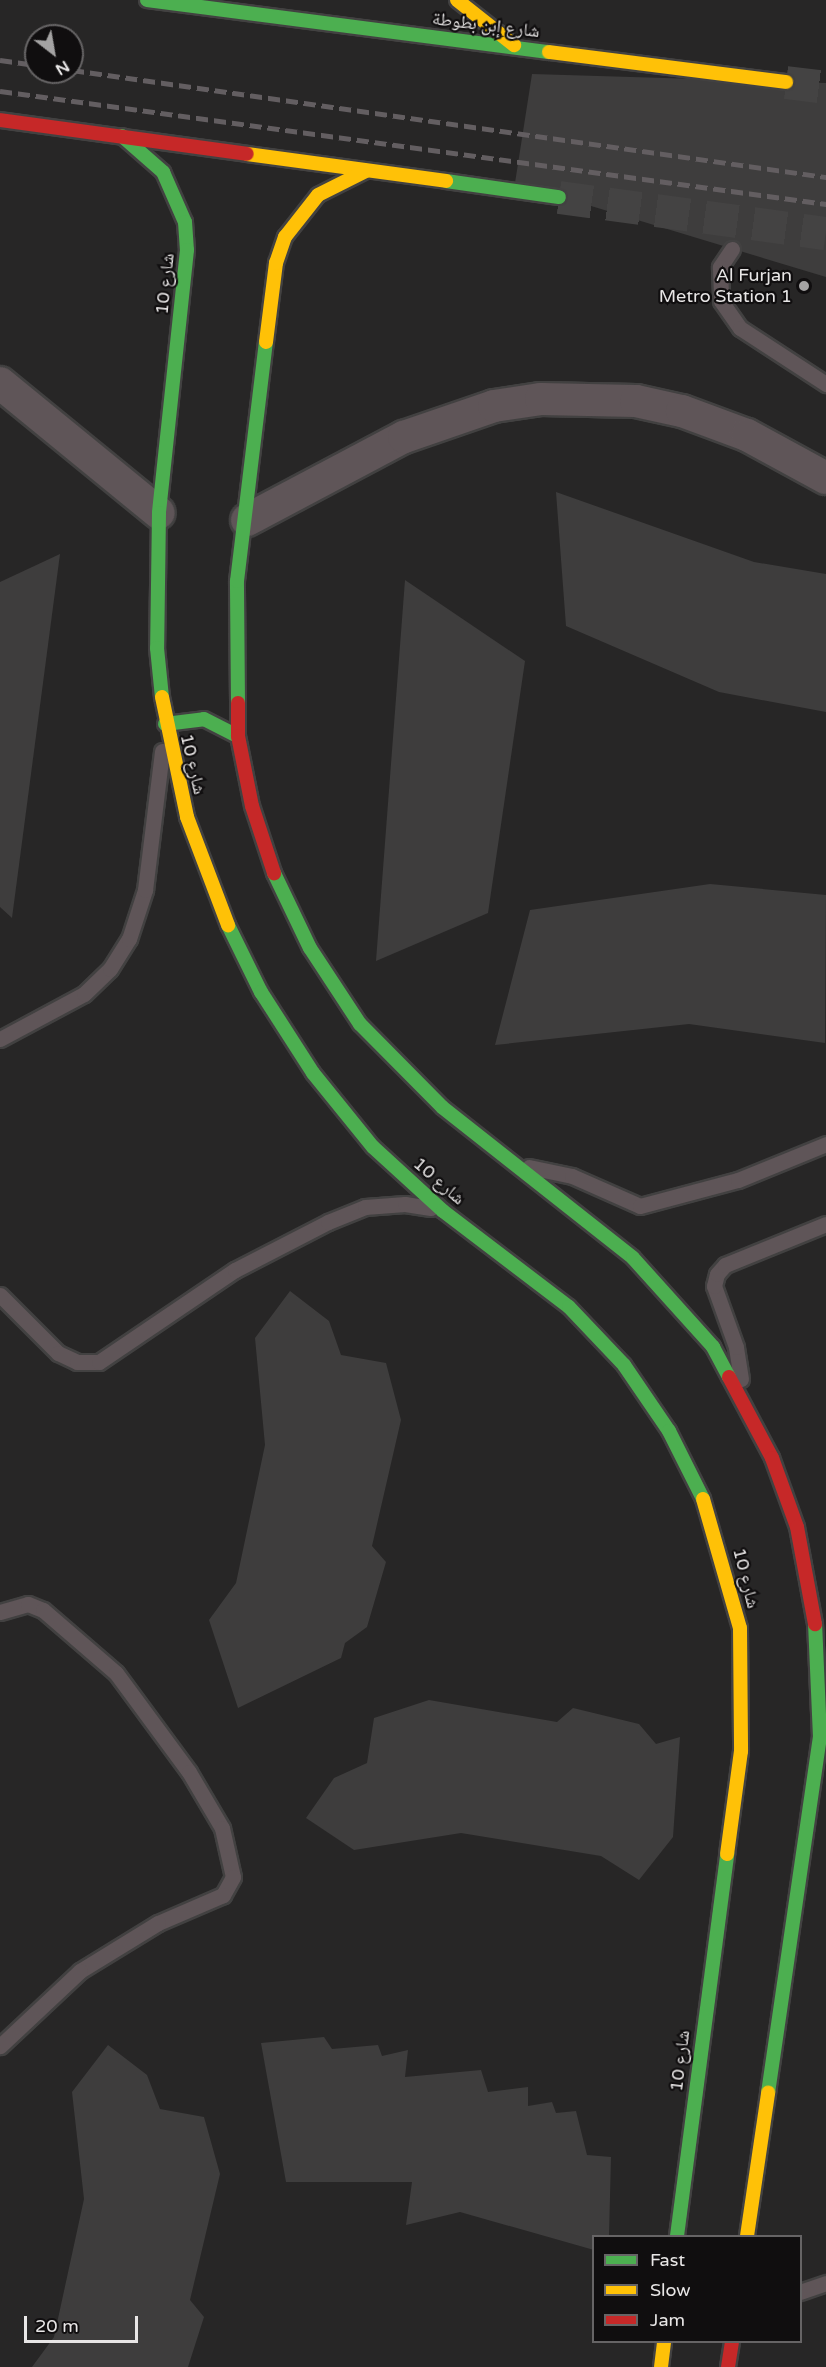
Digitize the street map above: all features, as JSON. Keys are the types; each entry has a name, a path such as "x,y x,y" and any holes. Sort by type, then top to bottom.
{"street":[{"name":"شارع إبن بطوطة","path":"151,0 786,82"},
{"path":"457,0 518,47"},
{"path":"0,120 559,197"},
{"name":"شارع 10","path":"122,136 163,172 185,222 187,250 159,513 157,648 165,724 187,817 215,896 261,992 312,1073 373,1147 443,1211 569,1307 624,1365 674,1441 701,1494 724,1560 740,1628 744,1690 741,1750 677,2235"},
{"path":"366,171 318,195 285,237 276,263 247,520 237,581 234,652 238,736 252,806 276,879 310,948 360,1024 442,1107 522,1166 633,1258 713,1347 772,1458 797,1527 820,1606 823,1742 747,2235"},
{"path":"0,383 159,513"},
{"path":"247,520 395,441 448,419 540,399 588,398 682,411 747,435 826,478"},
{"path":"252,472 281,484 313,486"},
{"path":"165,724 204,719 238,736"},
{"path":"661,2367 664,2343"},
{"path":"728,2367 731,2345"}],"lane":[{"path":"732,249 720,267 721,301 734,319 755,340 826,384"},
{"path":"0,1039 84,994 110,969 129,939 145,890 165,724"},
{"path":"522,1166 572,1176 640,1206 738,1180 826,1144"},
{"path":"0,1295 58,1353 77,1362 99,1362 235,1270 328,1222 365,1207 405,1204 443,1211"},
{"path":"741,1400 736,1347 714,1286 717,1274 724,1265 826,1224"},
{"path":"0,1612 28,1604 43,1610 116,1673 189,1772 222,1828 233,1877 223,1895 158,1923 80,1971 0,2046"},
{"path":"802,2292 826,2283"}],"building":[{"path":"532,74 826,83 826,277 515,183"},
{"path":"556,492 754,562 826,574 826,712 719,692 566,626"},
{"path":"60,554 12,918 0,907 0,582"},
{"path":"405,580 525,661 488,913 376,961"},
{"path":"710,884 826,895 825,1043 689,1024 495,1045 530,910"},
{"path":"290,1291 329,1321 341,1355 386,1363 401,1420 372,1546 386,1562 367,1627 345,1643 341,1658 238,1708 209,1620 236,1583 265,1445 255,1338"},
{"path":"429,1700 557,1722 573,1708 639,1724 656,1744 680,1737 673,1837 639,1880 601,1856 461,1833 354,1850 306,1818 334,1778 367,1763 374,1718"},
{"path":"324,2037 332,2049 378,2045 382,2056 408,2050 405,2077 481,2070 488,2092 528,2087 528,2106 552,2102 556,2113 576,2111 587,2155 611,2157 609,2235 592,2235 592,2249 460,2212 406,2225 412,2182 286,2182 261,2043"},
{"path":"108,2045 147,2075 160,2109 204,2117 220,2174 190,2300 204,2317 188,2367 32,2367 54,2337 84,2199 72,2092"}],"tunnel":[{"path":"786,82 826,87"},
{"path":"559,197 826,233"}],"railway":[{"path":"0,60 24,63"},
{"path":"84,72 826,177"},
{"path":"0,91 826,204"}],"traffic: fast":[{"path":"147,0 549,52"},
{"path":"122,136 163,172 185,222 187,250 159,513 157,648 162,697"},
{"path":"446,181 559,197"},
{"path":"238,703 237,581 266,342"},
{"path":"165,724 204,719 238,736"},
{"path":"274,873 310,948 360,1024 442,1107 633,1258 713,1347 729,1377"},
{"path":"228,925 261,992 313,1073 373,1147 443,1211 569,1307 624,1365 669,1431 703,1499"},
{"path":"768,2093 820,1737 815,1624"},
{"path":"677,2235 727,1854"}],"traffic: slow":[{"path":"457,0 514,45"},
{"path":"549,52 786,82"},
{"path":"247,154 446,181"},
{"path":"266,342 276,263 285,237 318,195 366,171"},
{"path":"162,697 187,817 228,925"},
{"path":"703,1499 740,1628 741,1751 727,1854"},
{"path":"747,2235 768,2093"},
{"path":"661,2367 664,2343"}],"traffic: jam":[{"path":"0,120 247,154"},
{"path":"238,703 238,736 252,806 274,873"},
{"path":"729,1377 772,1458 797,1527 815,1624"},
{"path":"728,2367 732,2343"}],"place":[{"name":"Al Furjan Metro Station 1","path":"804,286"}]}
